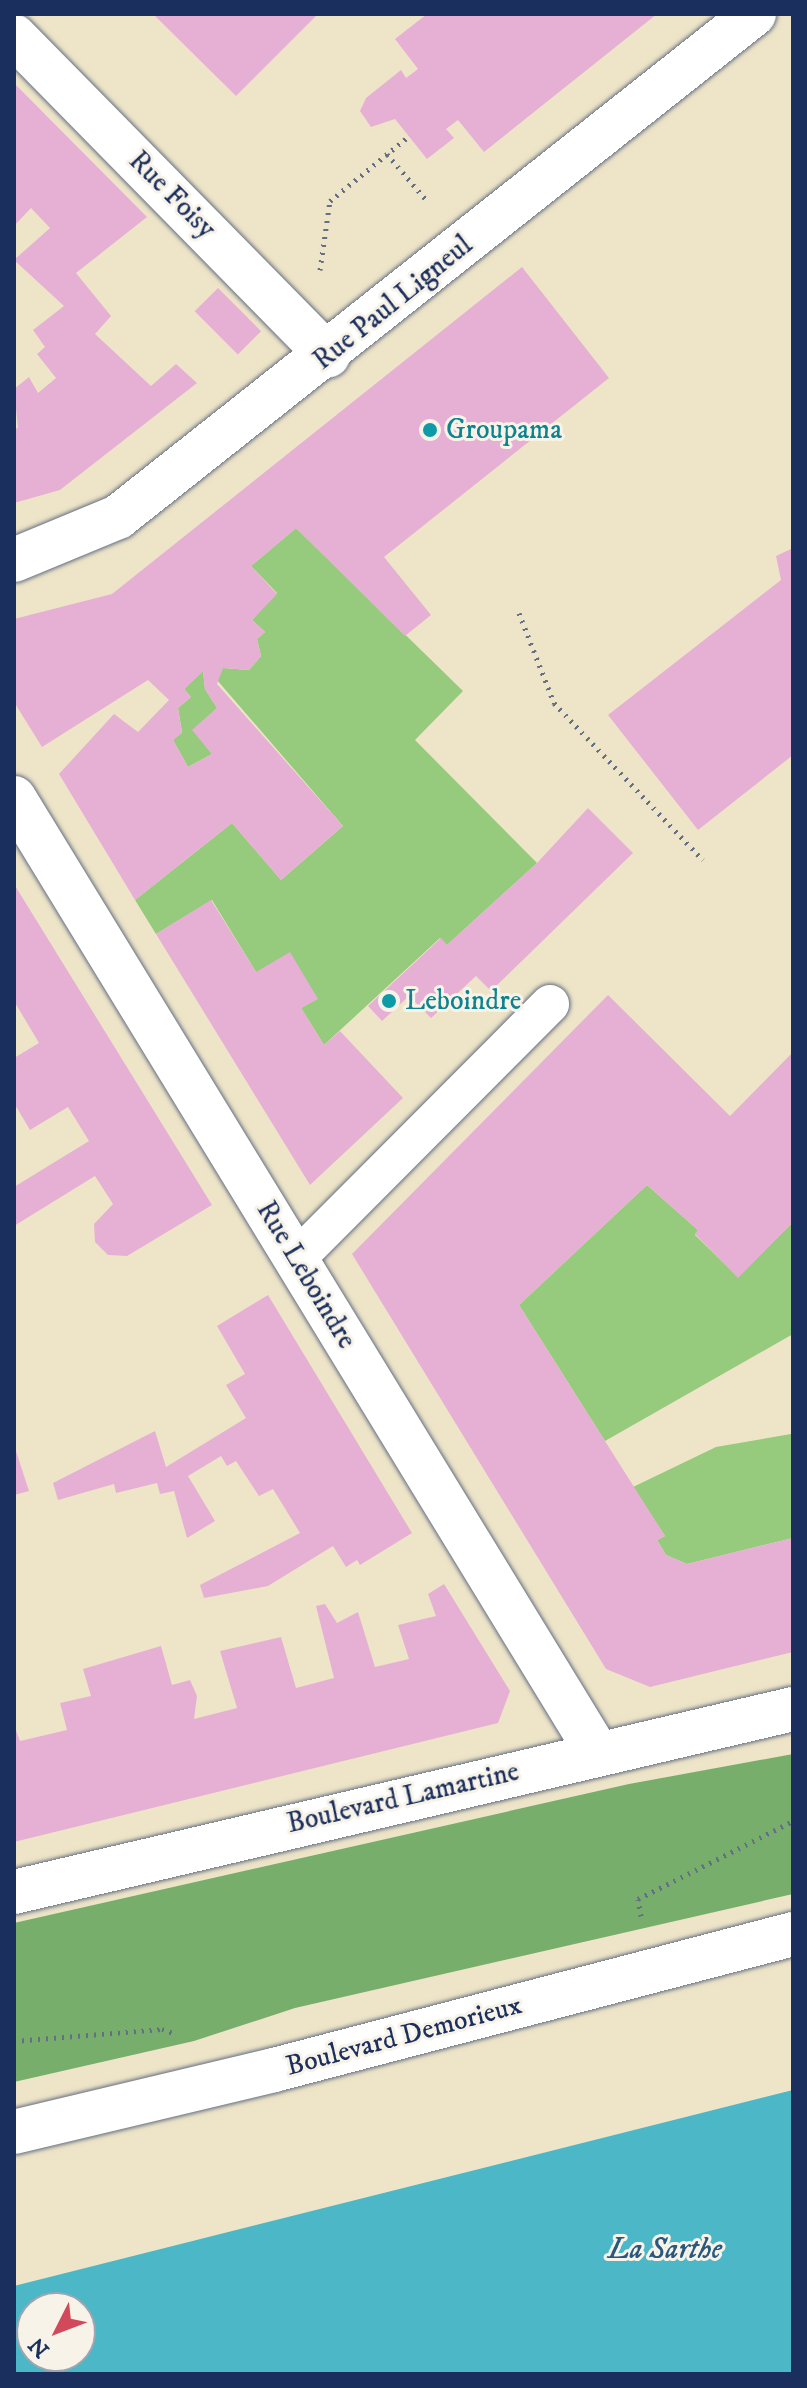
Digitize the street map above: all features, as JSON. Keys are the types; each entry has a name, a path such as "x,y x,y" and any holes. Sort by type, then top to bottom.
{"street":[{"name":"Rue Paul Ligneul","path":"14,560 106,525 328,355 754,14"},
{"name":"Rue Foisy","path":"14,36 328,355"},
{"name":"Rue Leboindre","path":"14,798 597,1752"},
{"name":"Boulevard Lamartine","path":"14,1892 597,1752 793,1709"},
{"name":"Boulevard Demorieux","path":"14,2132 793,1934"}],"lane":[{"path":"296,1259 550,1004"}],"path":[{"path":"280,305 324,266 330,201 409,136"},
{"path":"519,613 554,703 703,860"},
{"path":"652,1972 638,1899 793,1821"},
{"path":"14,2041 162,2029"}],"green space":[{"path":"296,528 463,691 415,740 537,863 447,945 440,938 324,1045 301,1008 317,999 256,972 212,900 156,934 135,900 232,823 281,880 343,826 217,680 223,668 249,670 261,656 257,639 265,632 252,620 277,593 251,566"},
{"path":"203,671 205,689 217,708 193,730 212,754 188,767 173,740 182,732 178,708 191,697 184,689"},
{"path":"647,1185 698,1230 695,1235 738,1277 793,1222 793,1334 605,1441 519,1305"},
{"path":"791,1434 793,1538 687,1564 666,1555 657,1540 665,1536 633,1487 716,1447"},
{"path":"793,1754 793,1894 295,2008 194,2041 14,2082 14,1923 629,1784"}],"water":[{"name":"La Sarthe","path":"793,2090 793,2374 14,2374 14,2286"}],"building":[{"path":"153,14 318,14 236,96"},
{"path":"427,14 657,14 484,152 458,120 446,129 454,138 427,159 395,119 371,127 360,111 366,98 401,70 406,78 418,69 395,39"},
{"path":"14,83 147,217 76,273 111,316 95,334 151,386 176,364 197,383 60,490 14,503 14,429 18,428 14,389 29,377 38,393 56,378 37,354 45,347 33,330 64,306 14,260 50,228 31,208 14,226"},
{"path":"522,267 609,378 384,557 431,615 405,636 296,528 251,566 277,594 252,620 265,632 257,639 261,656 249,670 223,668 217,684 343,826 281,880 232,823 135,900 59,774 114,714 138,732 169,700 148,680 42,747 14,702 14,619 112,594","holes":["203,671 205,689 217,708 192,730 212,754 188,767 173,740 182,733 178,708 191,697 184,689"]},
{"path":"218,288 261,331 238,354 195,311"},
{"path":"793,548 793,755 698,830 608,715 781,580 776,556"},
{"path":"588,808 633,853 491,991 476,976 431,1018 409,996 382,1021 368,1006 441,938 447,945 537,863"},
{"path":"14,884 212,1205 127,1256 108,1255 95,1242 94,1224 113,1204 95,1176 14,1226 14,1187 89,1141 68,1107 30,1130 14,1103 14,1058 39,1043 14,1001"},
{"path":"211,900 256,972 290,952 318,999 301,1008 324,1045 340,1031 403,1098 310,1185 156,934"},
{"path":"608,995 730,1116 793,1052 793,1222 738,1278 695,1234 698,1230 647,1185 519,1305 665,1536 657,1540 666,1555 687,1564 793,1538 793,1652 650,1687 606,1669 352,1254"},
{"path":"268,1295 412,1533 360,1565 357,1560 346,1567 333,1546 268,1586 204,1598 200,1585 300,1533 273,1489 259,1496 236,1461 227,1466 221,1456 188,1476 215,1521 187,1538 174,1491 160,1494 157,1483 116,1493 114,1484 58,1500 53,1483 155,1431 166,1467 246,1418 226,1385 245,1374 217,1326"},
{"path":"14,1445 29,1491 14,1495"},
{"path":"444,1584 510,1691 498,1723 14,1842 14,1725 20,1741 67,1730 60,1703 91,1696 83,1669 161,1646 172,1685 190,1680 197,1696 194,1719 237,1708 220,1651 281,1637 296,1688 334,1678 316,1606 325,1604 337,1623 358,1612 375,1667 409,1659 398,1625 436,1616 428,1594"}],"place":[{"name":"Groupama","path":"430,430"},
{"name":"Leboindre","path":"389,1001"}]}
